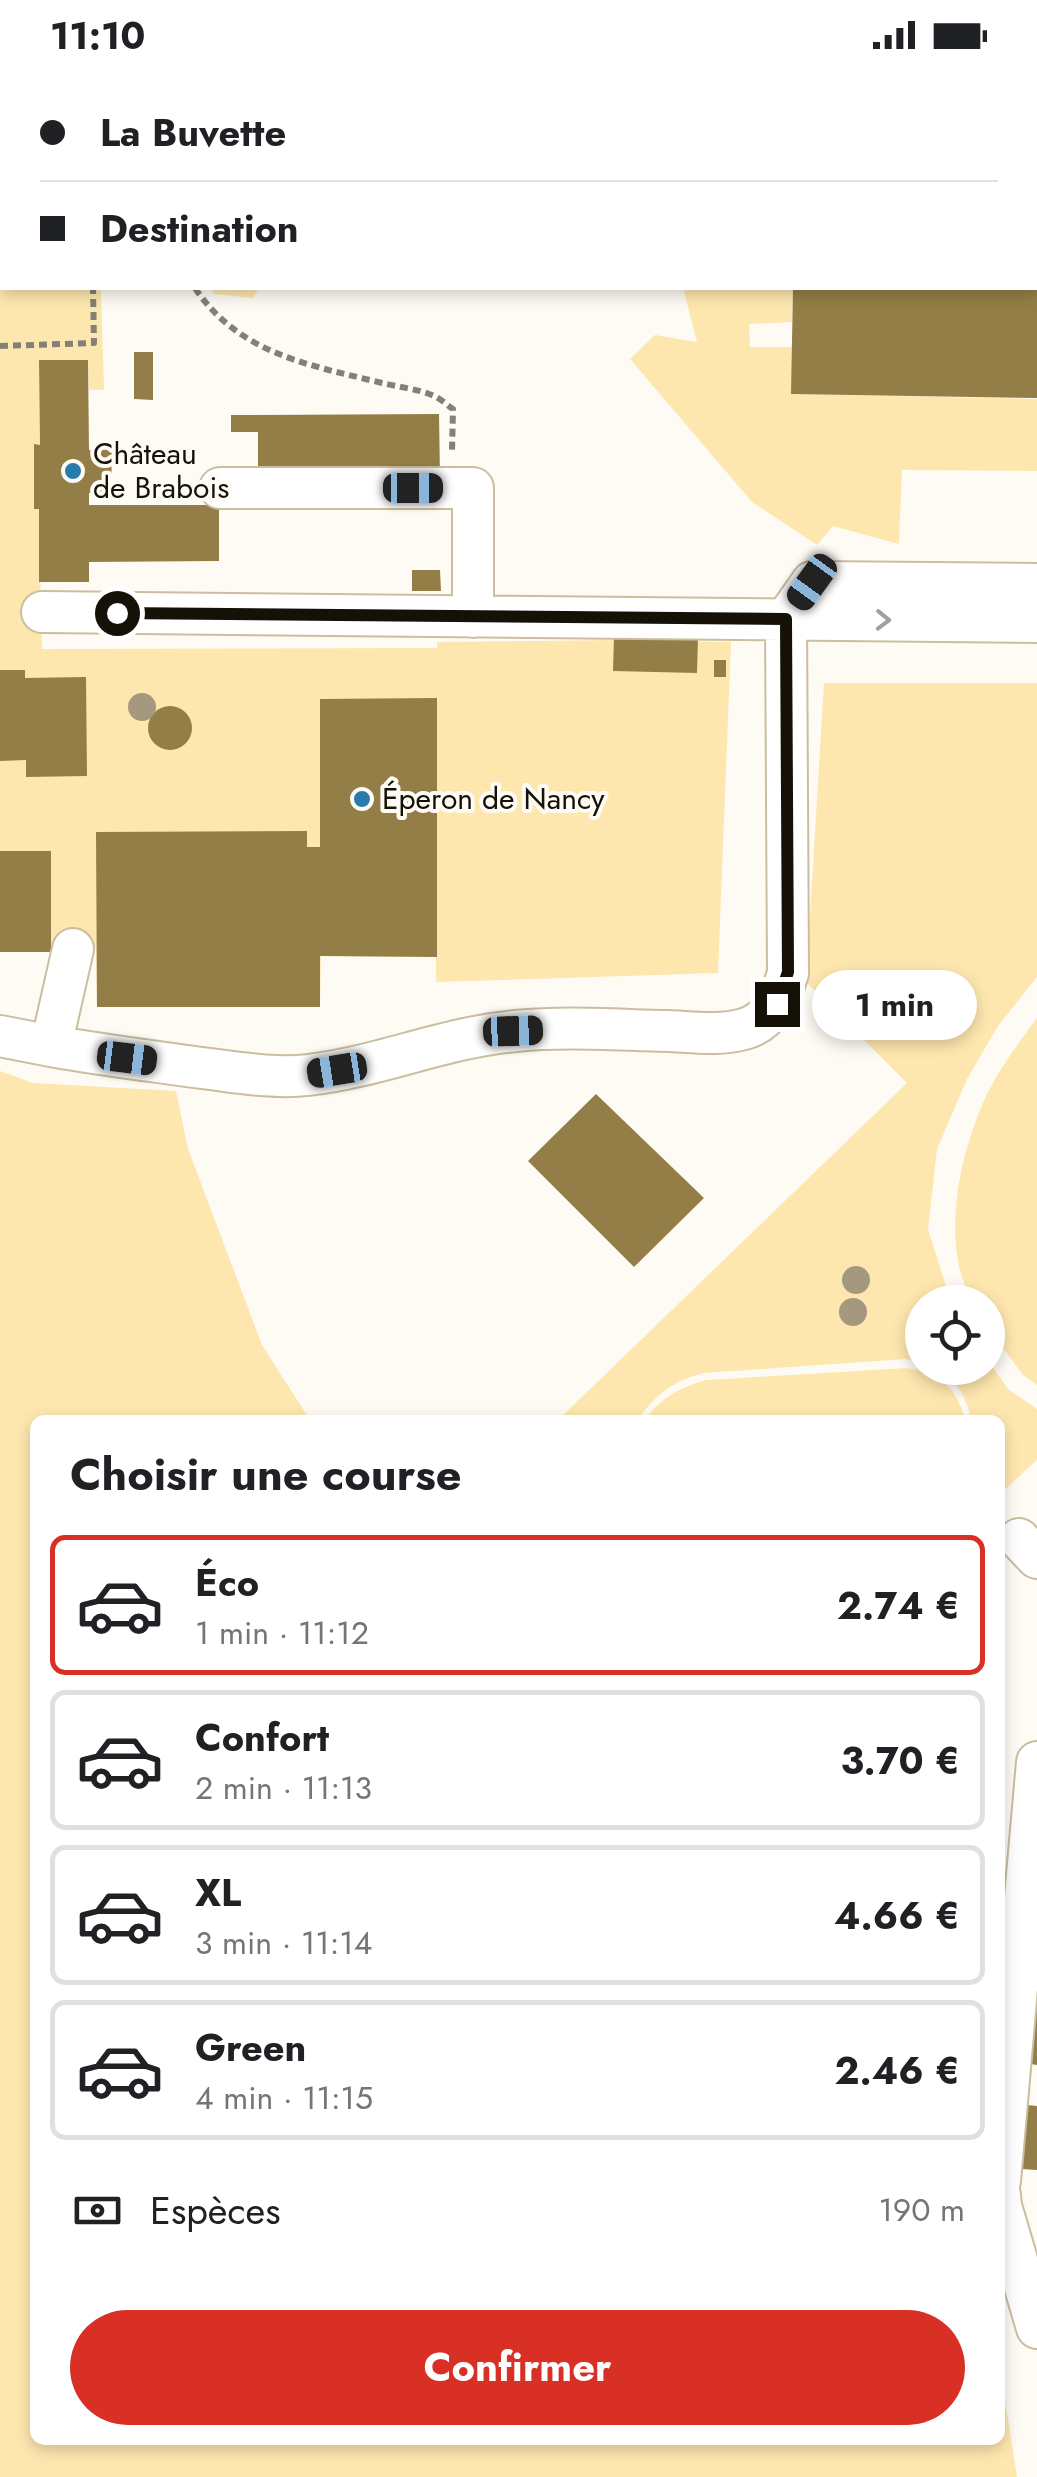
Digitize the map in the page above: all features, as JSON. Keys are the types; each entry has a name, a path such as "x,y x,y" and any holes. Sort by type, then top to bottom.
{"street":[{"path":"220,488 473,488 473,617"},
{"path":"0,1036 255,1074 304,1076 370,1065 513,1031 746,1029 762,1020 777,1004 788,972 786,619 812,582 1037,584"},
{"path":"42,612 1037,622"},
{"path":"52,1046 73,949"},
{"path":"1005,2133 1032,1871 1037,1762"},
{"path":"1005,2222 1037,2328"}],"path":[{"path":"0,346 94,343 93,290"},
{"path":"196,290 209,308 264,350 435,396 453,409 452,488"}],"shaded area":[{"name":"Éperon de Nancy","path":"0,290 101,290 104,390 89,390 88,360 39,361 40,445 34,445 34,509 39,509 42,649 437,648 437,642 614,640 731,642 718,973 436,982 436,957 321,956 320,1007 97,1007 96,948 0,952"},
{"path":"211,290 258,290 253,298 214,294"},
{"path":"684,290 793,290 792,322 749,324 750,347 792,347 792,394 1037,399 1037,471 902,470 899,544 833,526 817,545 752,502 630,359 655,335 697,342"},
{"path":"824,683 1037,683 1037,977 998,1026 967,1079 937,1149 928,1229 946,1285 905,1285 905,1359 704,1373 666,1390 642,1415 563,1415 907,1083 806,982"},
{"path":"1037,1018 1037,1385 1023,1375 1005,1351 1005,1285 965,1285 956,1246 956,1205 968,1143 1000,1071"},
{"path":"0,1071 33,1083 176,1091 188,1149 262,1345 307,1415 30,1415 30,2445 1005,2445 1005,2404 1017,2477 0,2477"},
{"path":"905,1368 905,1385 945,1385 964,1415 649,1415 657,1405 706,1380"},
{"path":"955,1385 1005,1385 1037,1409 1037,1460 1005,1489 1005,1415 970,1415"}],"building":[{"path":"793,290 1037,290 1037,398 791,394"},
{"path":"134,352 153,352 153,400 134,399"},
{"name":"Château de Brabois","path":"39,360 88,360 89,450 112,449 111,493 89,493 89,505 219,505 219,561 89,562 89,582 39,582 34,444 40,445"},
{"path":"439,414 440,478 258,479 258,432 231,432 231,415"},
{"path":"412,570 440,570 441,591 412,591"},
{"path":"614,637 698,638 697,673 613,671"},
{"path":"714,660 726,660 726,677 714,677"},
{"path":"0,670 25,670 25,678 86,677 87,776 26,777 26,760 0,761"},
{"path":"437,698 437,957 320,956 320,1007 97,1007 96,832 307,831 307,847 320,847 320,699"},
{"path":"170,706 186,712 192,728 186,744 170,750 154,744 148,728 154,712"},
{"path":"0,851 51,851 51,952 0,952"},
{"path":"596,1094 704,1198 634,1267 528,1161"},
{"path":"1037,2009 1037,2065 1031,2064"},
{"path":"1027,2105 1037,2106 1037,2170 1022,2169"}],"place":[{"name":"Château de Brabois","path":"73,471"},
{"name":"Éperon de Nancy","path":"362,799"}],"route":[{"path":"117,613 786,619 788,972 777,1004"}]}
